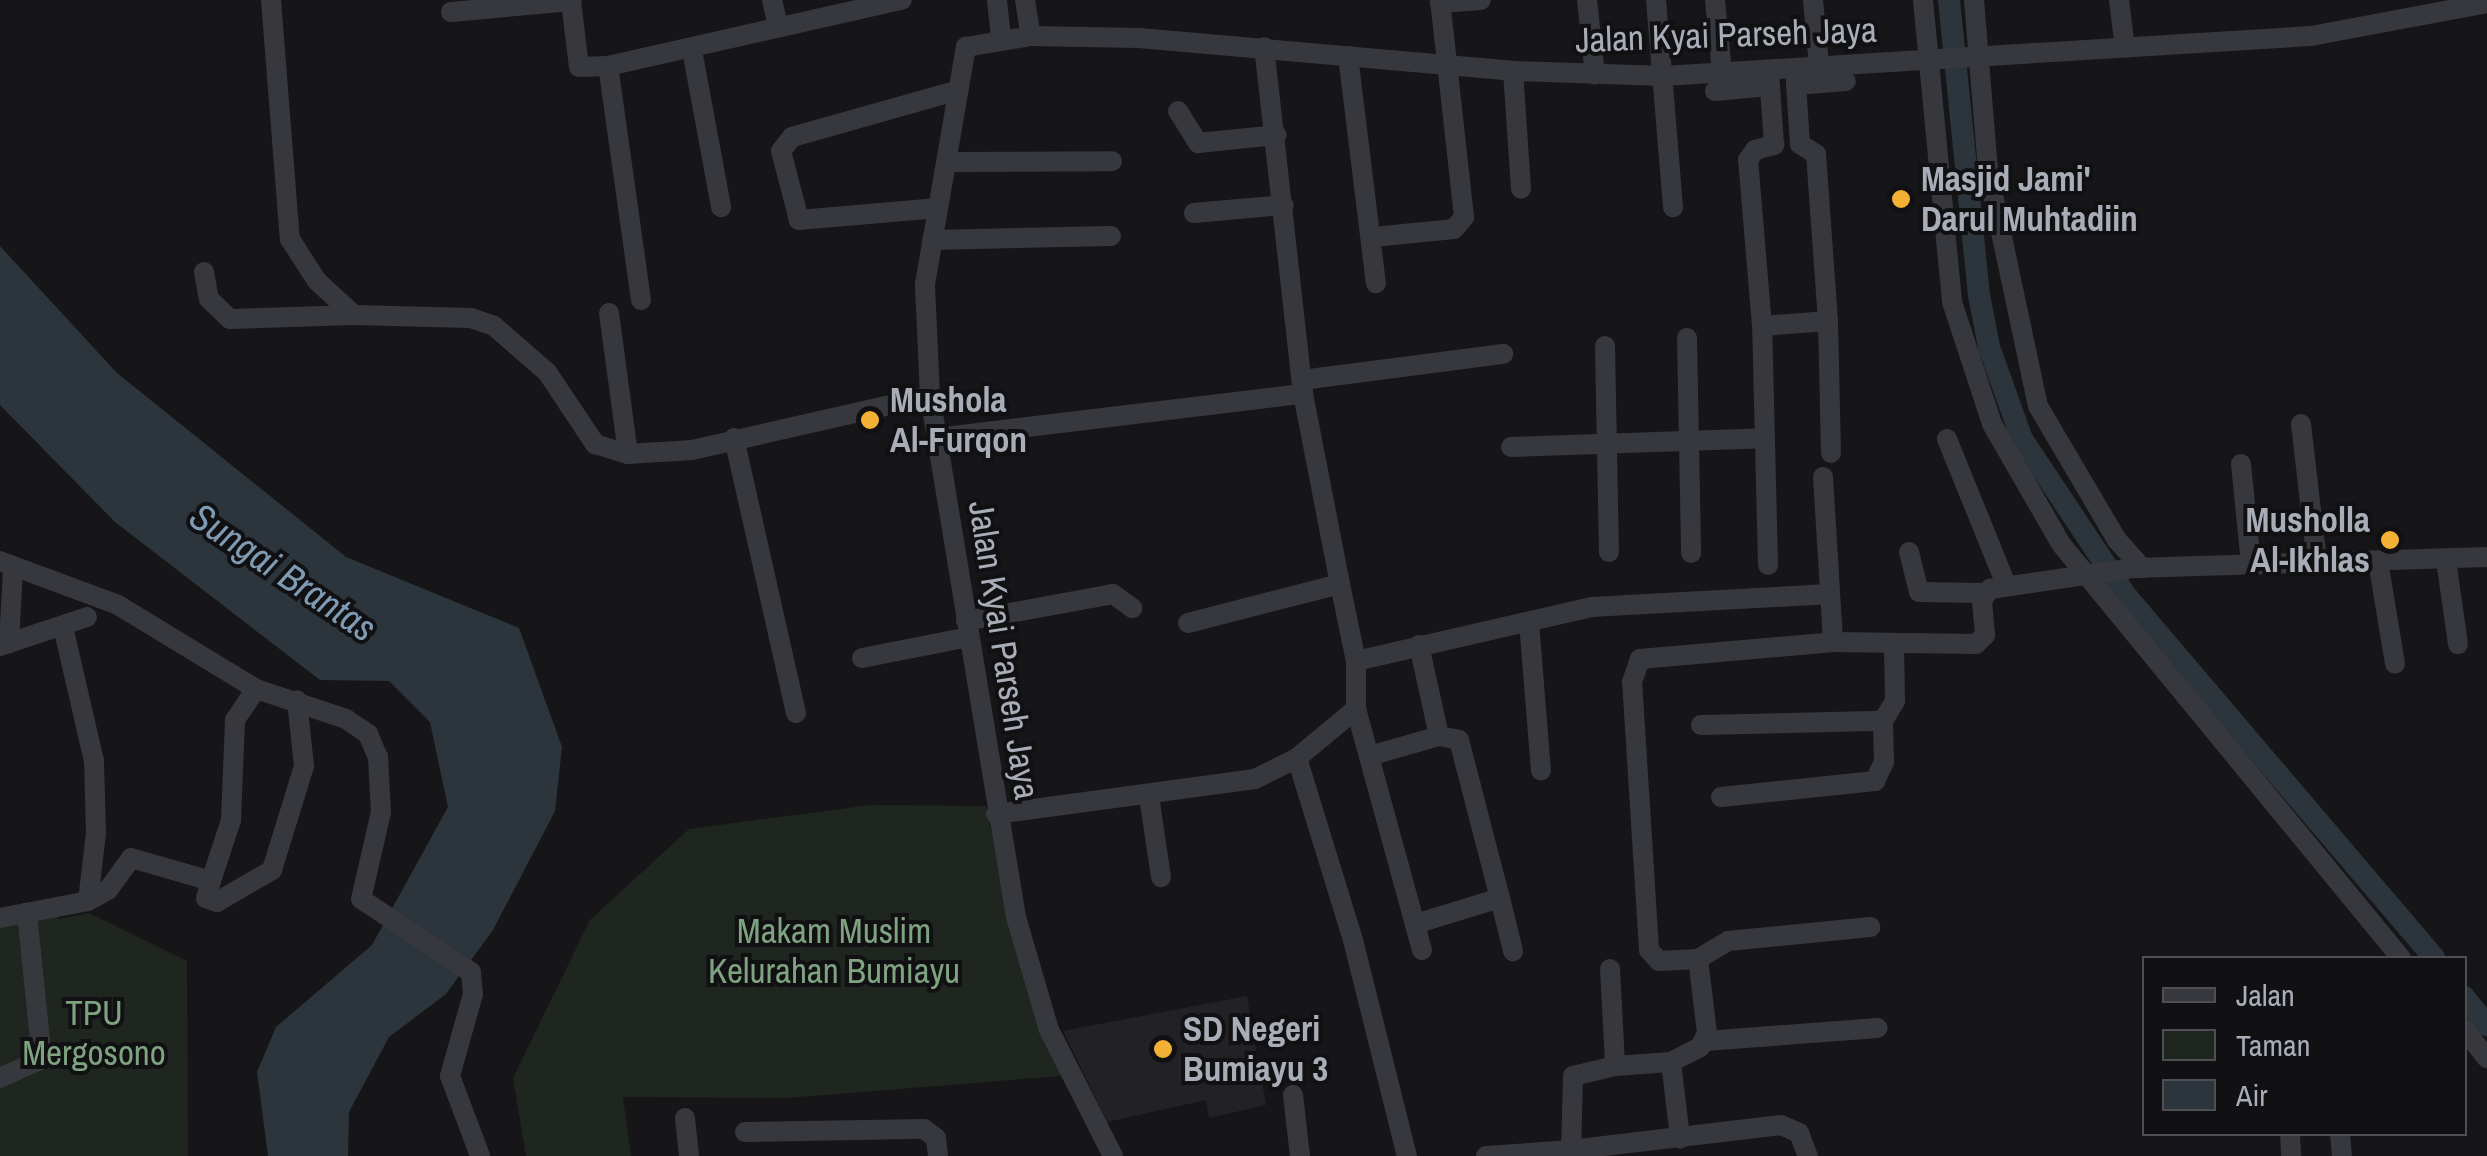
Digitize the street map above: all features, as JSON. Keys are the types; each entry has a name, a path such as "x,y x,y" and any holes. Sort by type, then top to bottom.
{"street":[{"path":"271,0 290,239 317,281 354,315"},
{"path":"772,0 778,27"},
{"path":"452,12 572,1 579,67 608,66 692,50 902,0"},
{"path":"997,0 1001,39"},
{"path":"1025,0 1031,36"},
{"path":"1374,237 1454,229 1464,217 1440,1 1481,0"},
{"path":"1587,0 1595,75"},
{"path":"1656,0 1673,207"},
{"path":"1716,0 1719,81"},
{"path":"1813,0 1819,66"},
{"path":"1923,0 1952,302 1992,424 2024,486 2091,577 2399,956"},
{"path":"1974,0 1973,58 1995,218 2038,406 2117,540 2138,568"},
{"path":"2118,0 2125,48"},
{"name":"Jalan Kyai Parseh Jaya","path":"1113,1156 1048,1030 1016,918 930,396 923,318 932,240 966,47 1031,36 1264,46 1513,71 1719,81 1795,77 1819,66 2311,36 2487,3"},
{"path":"1264,46 1277,135 1302,387 1356,661 1356,710 1422,950"},
{"path":"692,50 721,207"},
{"path":"1348,56 1374,237 1376,283"},
{"path":"608,66 641,300"},
{"path":"1513,71 1521,189"},
{"path":"1800,144 1795,77 1846,81"},
{"path":"1770,78 1774,146"},
{"path":"938,208 799,220 781,151 792,137 956,91"},
{"path":"1178,111 1198,143 1277,135"},
{"path":"1768,565 1762,326 1748,160 1755,150 1800,144 1816,154 1828,322 1830,453"},
{"path":"947,162 1112,161"},
{"path":"1194,213 1284,204"},
{"path":"932,240 1112,236"},
{"path":"204,272 209,299 230,319 354,315 470,318 494,326 547,372 595,444 628,454 692,450 930,396"},
{"path":"608,313 628,454"},
{"path":"1762,326 1828,322"},
{"path":"1687,338 1691,553"},
{"path":"1606,346 1610,552"},
{"path":"938,438 1504,354"},
{"path":"2301,424 2316,562"},
{"path":"734,438 796,712"},
{"path":"1511,447 1766,438"},
{"path":"1948,439 2006,584"},
{"path":"2241,464 2251,564"},
{"path":"1823,477 1833,642"},
{"path":"1910,552 1919,592 1985,593 2006,584 2091,577 2138,568 2487,557"},
{"path":"2446,560 2458,644"},
{"path":"2378,561 2395,664"},
{"path":"87,618 5,644 6,565 118,605 256,688 298,700 360,727 378,757 382,812 360,890 366,905 472,972 473,994 450,1076 480,1156"},
{"path":"1188,623 1340,584"},
{"path":"1870,926 1728,941 1698,959 1659,961 1650,950 1632,667 1652,656 1833,642 1894,645 1983,641 1985,593"},
{"path":"862,658 1113,594 1132,608"},
{"path":"1356,661 1591,607 1830,594"},
{"path":"1529,622 1541,771"},
{"path":"64,627 94,760 96,833 88,901"},
{"path":"1419,645 1439,736"},
{"path":"1720,798 1874,781 1884,762 1883,721 1896,702 1894,645"},
{"path":"256,688 235,720 231,820 206,898 216,902 272,870 304,766 298,700"},
{"path":"996,814 1254,779 1296,758 1356,710"},
{"path":"1701,724 1883,721"},
{"path":"1369,756 1439,736 1459,740 1513,951"},
{"path":"1296,758 1353,940 1409,1156 1398,1156"},
{"path":"1150,796 1161,877"},
{"path":"0,918 88,901 108,890 131,858 212,881"},
{"path":"1416,924 1500,898"},
{"path":"0,1078 42,1059 28,912"},
{"path":"1698,959 1706,1041"},
{"path":"1610,969 1615,1066"},
{"path":"1572,1150 1573,1076 1615,1066 1671,1062 1706,1041 1878,1028"},
{"path":"2467,1033 2487,1058"},
{"path":"1671,1062 1680,1138"},
{"path":"1293,1096 1300,1156"},
{"path":"685,1118 689,1156"},
{"path":"1486,1156 1597,1152 1781,1125 1799,1133 1808,1156"},
{"path":"745,1132 924,1129 936,1138 938,1156"}],"shaded area":[{"name":"SD Negeri Bumiayu 3","path":"1247,996 1266,1105 1209,1118 1206,1100 1107,1122 1063,1031"}],"green space":[{"name":"Makam Muslim Kelurahan Bumiayu","path":"871,805 986,806 1009,918 1061,1076 787,1098 623,1097 631,1156 526,1156 513,1078 590,920 689,829"},
{"name":"TPU Mergosono","path":"55,911 58,919 89,913 187,961 188,1156 0,1156 0,926"}],"water":[{"name":"Sungai Brantas","path":"0,246 117,373 346,557 519,628 562,747 555,811 493,930 446,994 389,1037 349,1112 348,1156 268,1156 257,1072 276,1027 372,945 448,807 430,722 389,681 320,680 115,522 0,405"}],"waterway":[{"path":"1949,0 1979,295 1989,347 2022,439 2127,597 2432,956"},
{"path":"2467,1001 2487,1025"}],"place":[{"name":"Masjid Jami' Darul Muhtadiin","path":"1901,199"},
{"name":"Mushola Al-Furqon","path":"870,420"},
{"name":"Musholla Al-Ikhlas","path":"2390,540"},
{"name":"SD Negeri Bumiayu 3","path":"1163,1049"}]}
